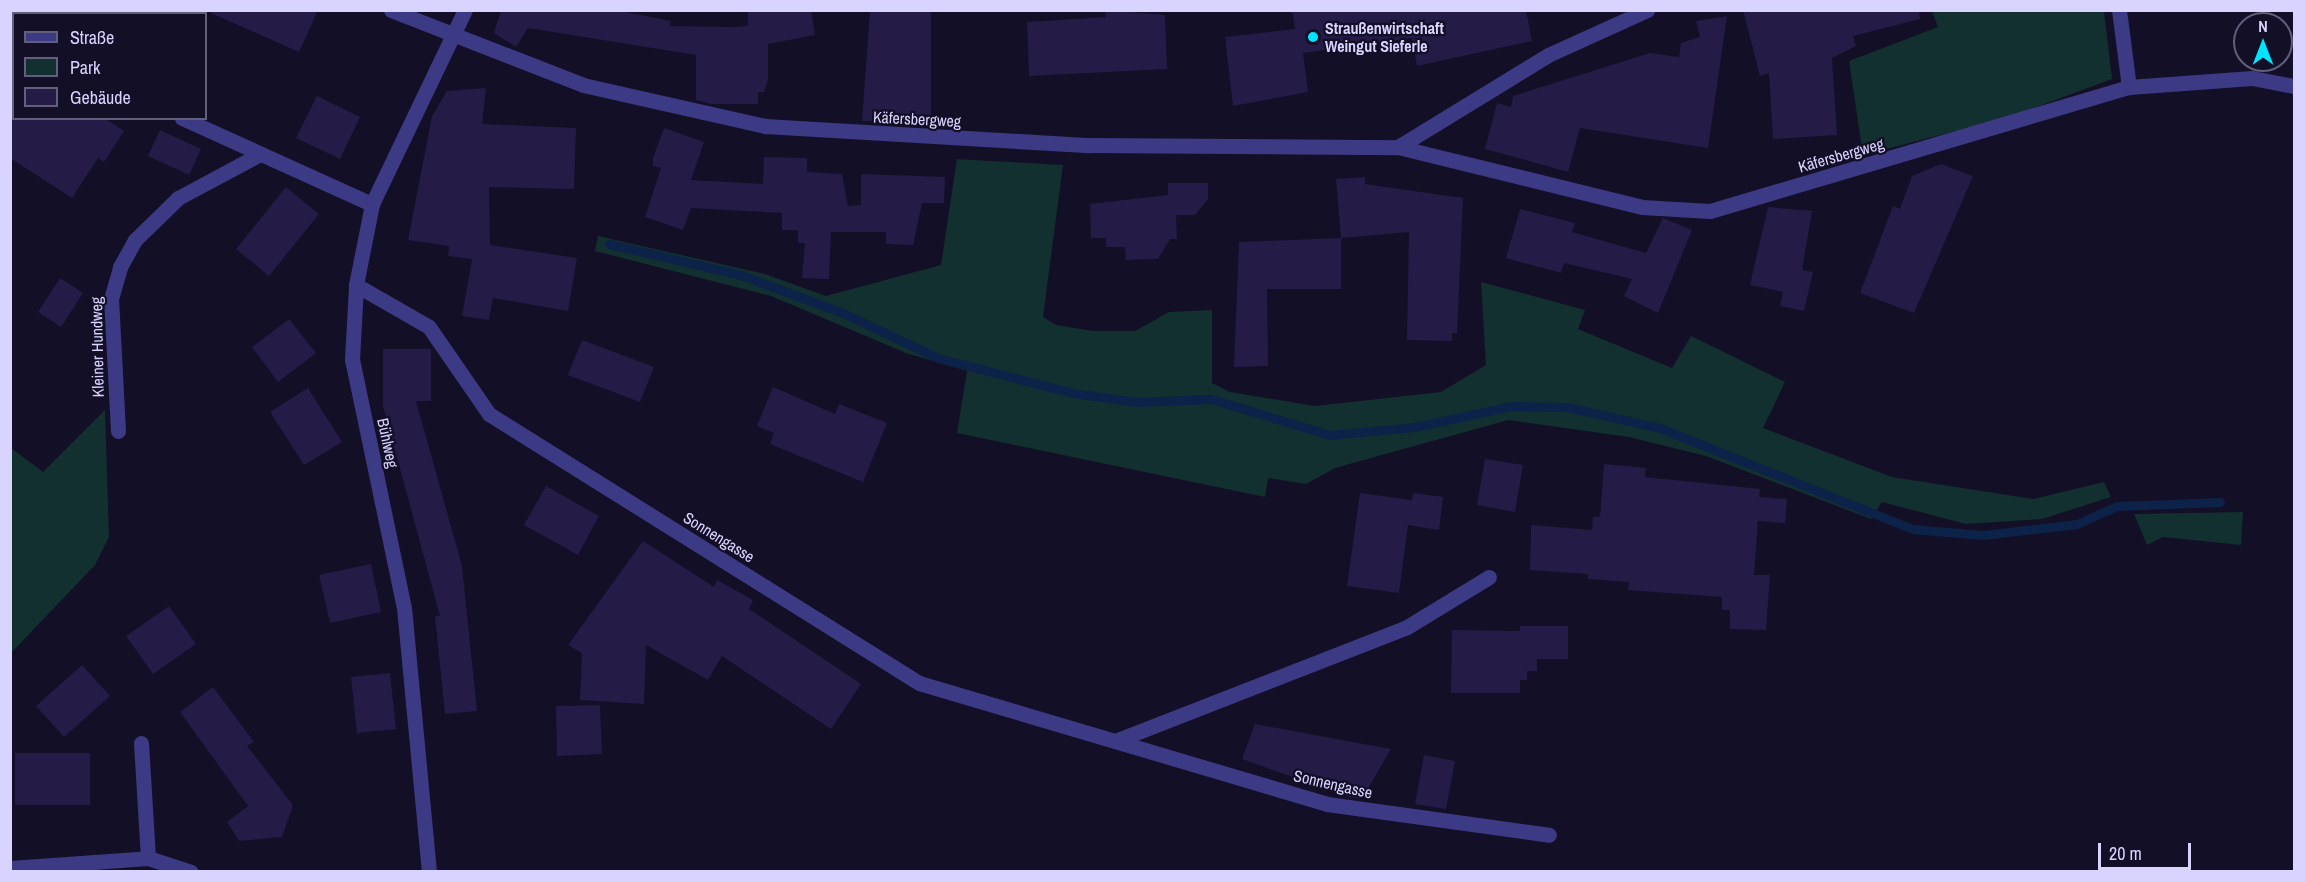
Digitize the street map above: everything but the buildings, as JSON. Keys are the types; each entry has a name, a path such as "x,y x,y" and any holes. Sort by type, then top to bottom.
{"street":[{"name":"Käfersbergweg","path":"392,10 448,36 583,85 765,126 1089,145 1398,147 1642,207 1710,211 2129,87 2252,78 2295,86"},
{"name":"Bühlweg","path":"429,872 404,608 352,360 356,285 372,204 448,36 465,10"},
{"path":"1398,147 1548,55 1647,10"},
{"path":"2119,10 2129,87"},
{"path":"186,120 372,204"},
{"name":"Kleiner Hundweg","path":"118,431 111,299 120,267 135,240 178,198 260,154"},
{"name":"Sonnengasse","path":"356,285 429,327 489,414 919,683 1327,804 1549,835"},
{"path":"1114,741 1407,627 1489,577"},
{"path":"141,743 148,858"},
{"path":"10,868 148,858 191,872"}],"green space":[{"path":"1932,11 2104,11 2112,79 2010,117 1863,155 1849,61 1938,27"},
{"path":"957,159 1063,165 1043,317 1056,325 1093,331 1135,331 1169,312 1212,310 1212,383 1230,392 1315,406 1441,392 1486,365 1481,282 1585,310 1578,329 1672,368 1691,336 1785,382 1763,428 1892,477 2033,499 2104,482 2111,497 2042,519 1966,524 1882,502 1871,519 1706,456 1629,437 1508,420 1335,468 1306,484 1268,478 1265,497 957,433 967,371 906,353 771,296 595,251 598,236 765,274 826,296 941,265"},
{"path":"105,410 109,537 95,565 11,653 11,448 43,472"},
{"path":"2243,512 2241,545 2163,537 2147,545 2134,514"}],"waterway":[{"path":"609,244 741,275 843,313 938,358 1073,393 1136,402 1211,399 1330,435 1415,427 1511,406 1567,407 1660,428 1912,529 1983,535 2077,524 2117,506 2220,502"}],"place":[{"name":"Straußenwirtschaft Weingut Sieferle","path":"1313,37"}]}
